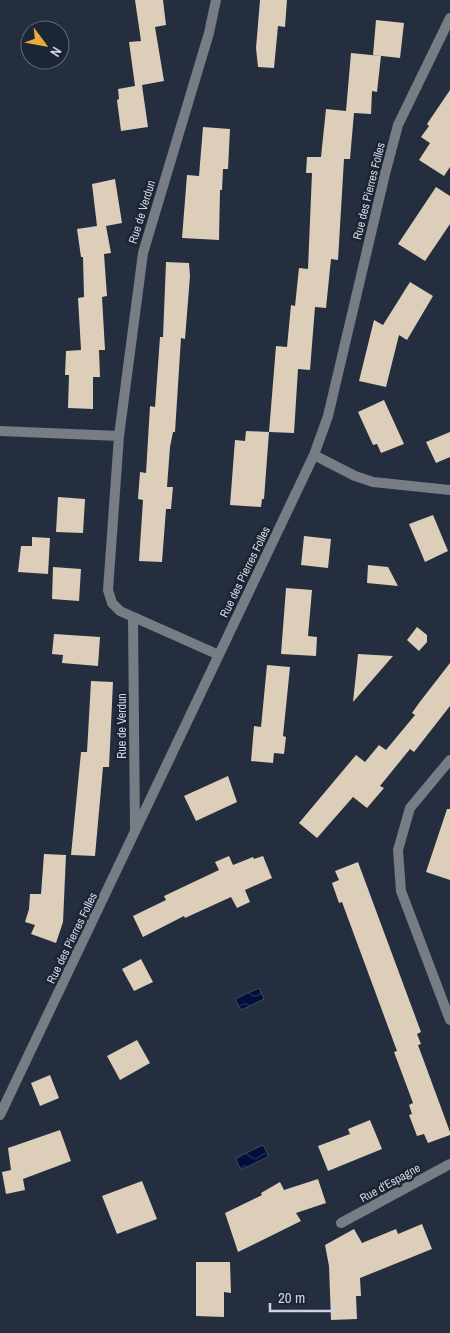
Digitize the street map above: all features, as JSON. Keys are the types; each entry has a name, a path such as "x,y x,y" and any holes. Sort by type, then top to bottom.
{"street":[{"name":"Rue de Verdun","path":"216,0 209,33 143,253 119,436 109,594 114,606 133,618 219,655"},
{"name":"Rue des Pierres Folles","path":"0,1115 314,455 328,416 398,125 450,18"},
{"path":"0,431 119,436"},
{"path":"314,455 355,476 373,482 450,490"},
{"name":"Rue de Verdun","path":"133,618 135,834"},
{"path":"450,760 410,808 398,850 400,891 450,1020"},
{"name":"Rue d'Espagne","path":"341,1223 450,1164"}],"water":[{"path":"259,988 264,999 241,1010 235,999"},
{"path":"263,1145 269,1156 241,1170 235,1158"}],"building":[{"path":"135,0 163,0 166,25 155,27 164,81 142,85 148,127 121,131 117,100 119,99 118,89 135,86 129,42 141,41"},
{"path":"260,0 287,0 285,27 278,26 274,68 258,67 256,48"},
{"path":"376,20 404,23 400,58 373,55"},
{"path":"351,53 381,56 377,92 372,91 371,114 354,113 350,159 344,159 338,260 331,259 326,308 315,307 310,370 298,369 294,433 269,432 276,346 287,347 291,305 295,306 299,268 308,269 312,173 306,173 307,157 321,157 326,109 346,111"},
{"path":"450,90 450,167 444,176 419,160 430,143 421,137 429,126 427,124"},
{"path":"203,127 230,129 228,169 223,169 222,190 220,190 219,240 182,238 187,175 199,176"},
{"path":"115,179 122,223 106,226 111,253 104,254 107,296 102,297 105,350 99,350 100,377 93,377 93,409 68,408 69,375 65,375 66,351 81,350 78,298 84,297 83,257 81,257 77,229 97,226 92,184"},
{"path":"436,187 450,196 450,224 425,261 398,244"},
{"path":"166,262 189,263 190,276 185,339 181,338 175,432 173,432 170,447 167,487 173,487 171,509 166,509 162,562 139,561 143,500 138,499 140,472 146,473 150,406 155,407 160,337 163,337"},
{"path":"410,282 433,296 407,340 399,335 386,387 359,381 374,320 383,325"},
{"path":"384,400 404,444 381,453 377,444 373,445 358,412"},
{"path":"246,431 269,432 264,499 262,499 261,507 230,505 235,440 245,441"},
{"path":"450,432 450,457 436,463 426,442"},
{"path":"58,497 85,499 83,533 56,532"},
{"path":"433,515 448,551 425,562 409,524"},
{"path":"304,536 331,539 328,568 301,565"},
{"path":"32,537 50,538 48,574 18,572 21,546 32,546"},
{"path":"368,565 388,567 398,586 367,583"},
{"path":"53,567 81,569 79,601 52,599"},
{"path":"286,588 312,590 308,636 317,637 316,656 281,654"},
{"path":"417,627 427,635 427,642 419,651 407,640"},
{"path":"54,634 100,637 98,666 62,663 63,655 52,654"},
{"path":"358,654 393,656 353,702 356,674"},
{"path":"450,663 450,706 414,752 410,749 380,786 384,788 367,808 353,797 317,838 299,823 356,755 365,762 379,745 386,750 415,715 412,713"},
{"path":"267,665 290,667 283,736 286,737 284,754 274,753 273,763 251,761 254,726 261,727"},
{"path":"91,681 113,682 109,767 103,767 95,856 71,855 81,752 87,752"},
{"path":"228,776 237,802 196,821 184,796"},
{"path":"447,809 450,809 450,880 426,872"},
{"path":"44,854 66,855 63,922 56,943 31,934 35,925 25,922 29,909 30,894 41,894"},
{"path":"229,856 233,865 253,857 254,859 263,856 272,878 245,890 250,902 237,908 231,897 185,918 184,916 143,937 133,916 166,900 164,896 219,870 215,862"},
{"path":"358,862 421,1032 417,1034 421,1044 418,1045 450,1132 450,1135 428,1143 424,1134 417,1136 409,1115 412,1114 409,1105 413,1103 394,1052 397,1051 342,902 339,903 332,883 339,880 335,871"},
{"path":"141,959 153,982 134,991 122,969"},
{"path":"137,1040 150,1063 120,1080 107,1056"},
{"path":"50,1075 59,1098 40,1106 31,1083"},
{"path":"370,1120 382,1149 328,1171 318,1146 350,1134 348,1129"},
{"path":"60,1130 71,1161 23,1179 25,1190 6,1194 2,1172 11,1170 8,1148"},
{"path":"318,1179 326,1203 296,1213 301,1221 238,1252 225,1213 262,1195 261,1193 280,1182 284,1190"},
{"path":"142,1181 157,1219 117,1234 102,1196"},
{"path":"422,1224 432,1249 360,1278 361,1296 356,1296 357,1319 331,1320 329,1266 325,1245 354,1229 362,1243 396,1229 398,1234"},
{"path":"196,1262 230,1262 231,1293 224,1292 224,1317 196,1316"}]}
